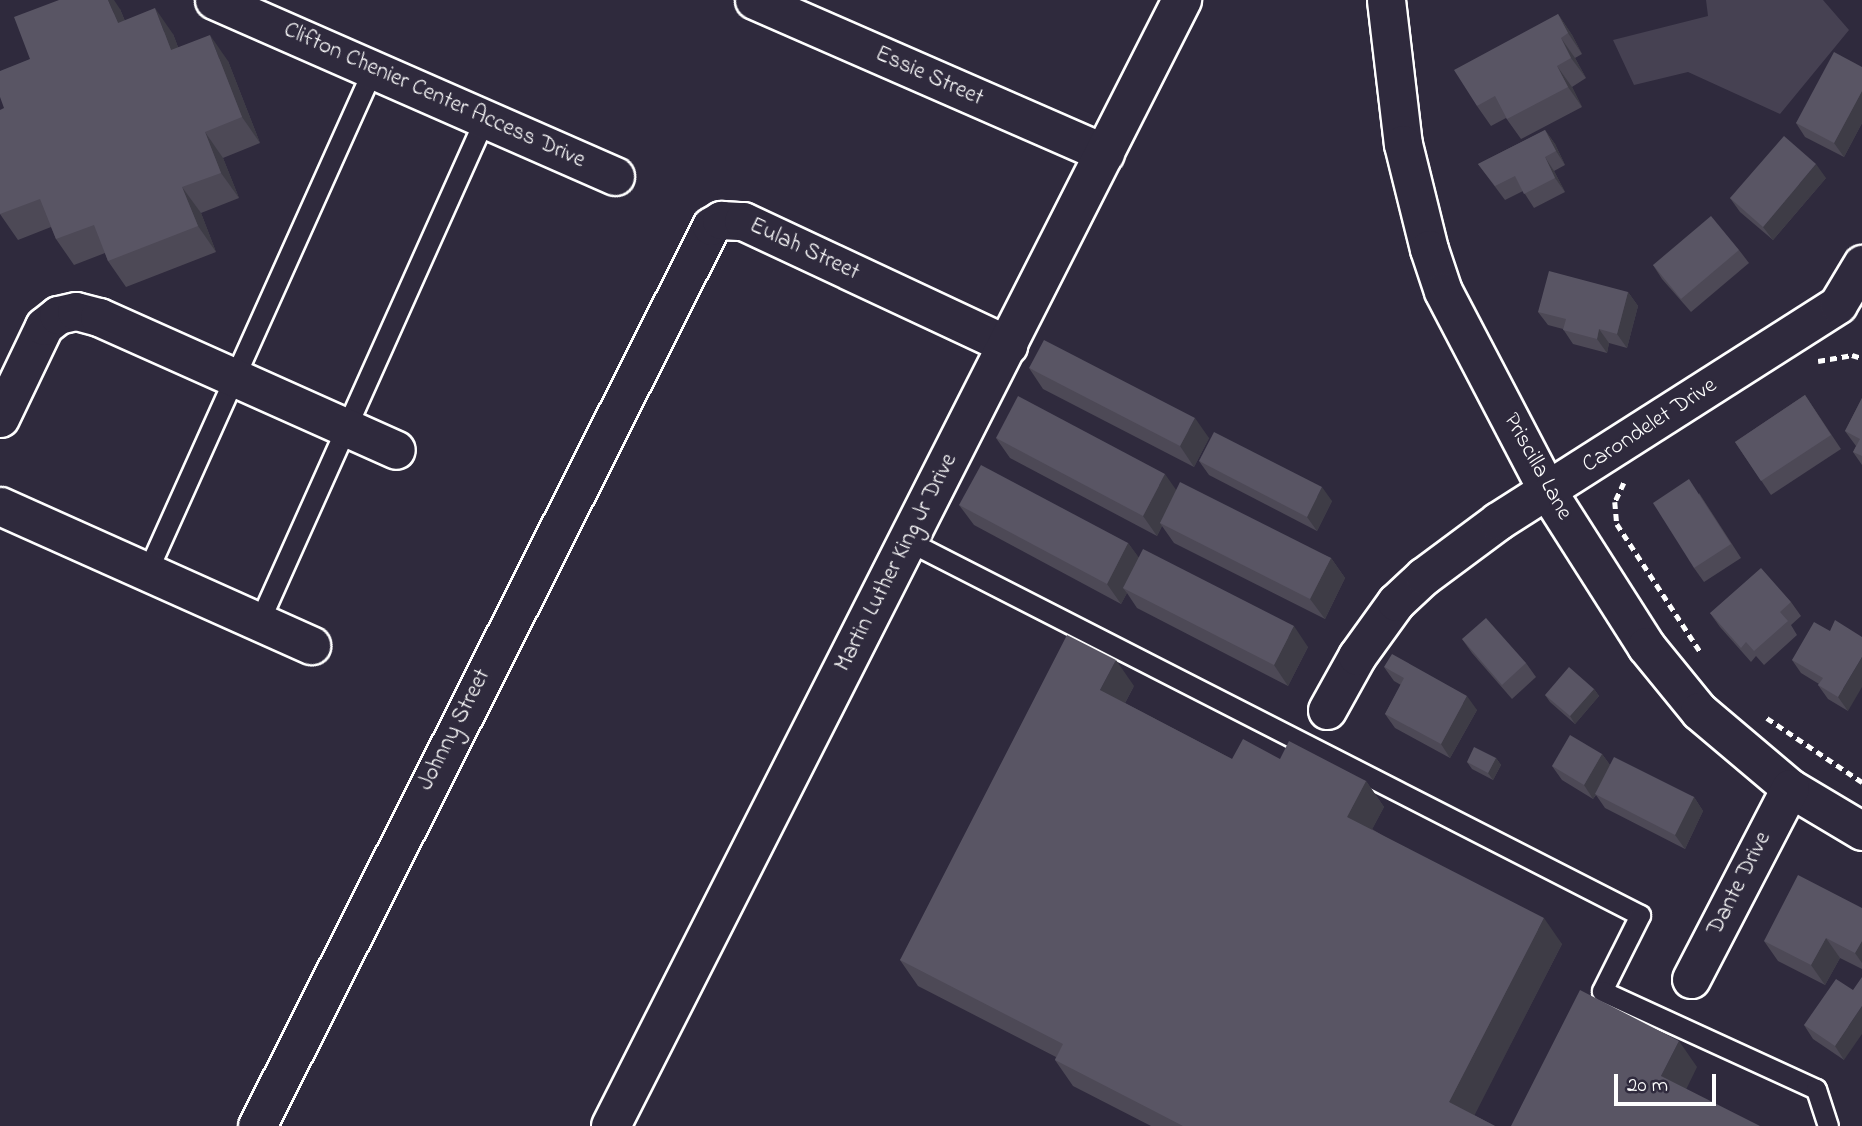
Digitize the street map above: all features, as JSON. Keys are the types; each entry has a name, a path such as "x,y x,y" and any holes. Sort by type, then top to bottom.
{"street":[{"name":"Clifton Chenier Center Access Drive","path":"214,0 615,176"},
{"name":"Essie Street","path":"754,0 1105,153"},
{"name":"Martin Luther King Jr Drive","path":"611,1126 1182,0"},
{"name":"Priscilla Lane","path":"1385,0 1403,144 1429,249 1443,291 1548,492 1646,646 1690,700 1790,788 1862,831"},
{"name":"Eulah Street","path":"653,335 703,235 721,220 734,219 1008,345"},
{"name":"Carondelet Drive","path":"1327,710 1357,656 1396,603 1453,552 1850,311 1862,264"},
{"path":"0,418 44,326 58,315 76,311 99,317 396,450"},
{"name":"Johnny Street","path":"257,1126 653,335"},
{"path":"0,506 311,645"},
{"name":"Dante Drive","path":"1691,979 1790,788"}],"lane":[{"path":"147,572 373,69"},
{"path":"259,622 485,118"},
{"path":"908,541 1640,915 1602,991 1816,1089 1828,1126"}],"path":[{"path":"1811,365 1835,356 1862,358"},
{"path":"1633,475 1615,502 1617,524 1706,659"},
{"path":"1762,715 1862,782"}],"shaded area":[{"path":"1706,0 1823,0 1849,30 1780,114 1688,72 1634,85 1613,40 1708,16"}],"building":[{"path":"59,0 108,0 118,23 155,8 171,50 210,35 242,117 205,132 221,173 182,187 198,226 108,261 94,225 56,239 40,199 0,214 0,110 4,108 0,97 0,71 30,59 14,17"},
{"path":"1558,14 1568,33 1561,38 1571,58 1557,66 1568,87 1507,119 1495,96 1477,106 1454,70"},
{"path":"1834,52 1862,67 1862,91 1834,143 1796,123"},
{"path":"1545,130 1556,151 1545,157 1555,178 1524,194 1515,176 1495,186 1478,164"},
{"path":"1784,136 1816,164 1763,227 1730,198"},
{"path":"1711,216 1739,250 1681,299 1653,265"},
{"path":"1549,271 1628,292 1617,334 1599,329 1597,339 1563,330 1566,319 1538,312"},
{"path":"1044,340 1195,418 1180,446 1029,368"},
{"path":"1805,395 1831,435 1761,481 1735,442"},
{"path":"1018,396 1165,474 1143,516 996,438"},
{"path":"1862,398 1862,456 1853,452 1860,439 1845,431"},
{"path":"1214,432 1322,487 1307,517 1199,461"},
{"path":"981,465 1128,543 1107,584 959,505"},
{"path":"1689,479 1731,544 1694,568 1653,503"},
{"path":"1180,482 1331,558 1310,599 1160,523"},
{"path":"1143,549 1294,626 1274,665 1123,588"},
{"path":"1761,568 1791,602 1780,612 1788,621 1754,651 1746,642 1741,648 1710,613"},
{"path":"1486,618 1526,663 1502,685 1462,639"},
{"path":"1835,620 1862,637 1862,657 1838,697 1818,685 1823,678 1792,660 1814,622 1830,631"},
{"path":"1067,635 1116,660 1100,690 1232,759 1243,739 1280,759 1289,741 1366,781 1347,817 1544,918 1449,1102 1495,1126 1183,1126 1055,1060 1063,1044 900,960"},
{"path":"1392,654 1467,696 1441,744 1385,714 1404,678 1384,667"},
{"path":"1569,667 1594,689 1570,716 1545,695"},
{"path":"1570,735 1602,754 1584,785 1552,766"},
{"path":"1474,747 1496,758 1488,773 1467,762"},
{"path":"1614,757 1694,797 1675,835 1595,794"},
{"path":"1798,875 1862,908 1862,941 1855,953 1826,938 1811,965 1764,941"},
{"path":"1862,977 1862,1006 1835,1046 1804,1025 1836,979 1853,990"},
{"path":"1580,990 1679,1041 1661,1076 1760,1126 1511,1126"}]}
